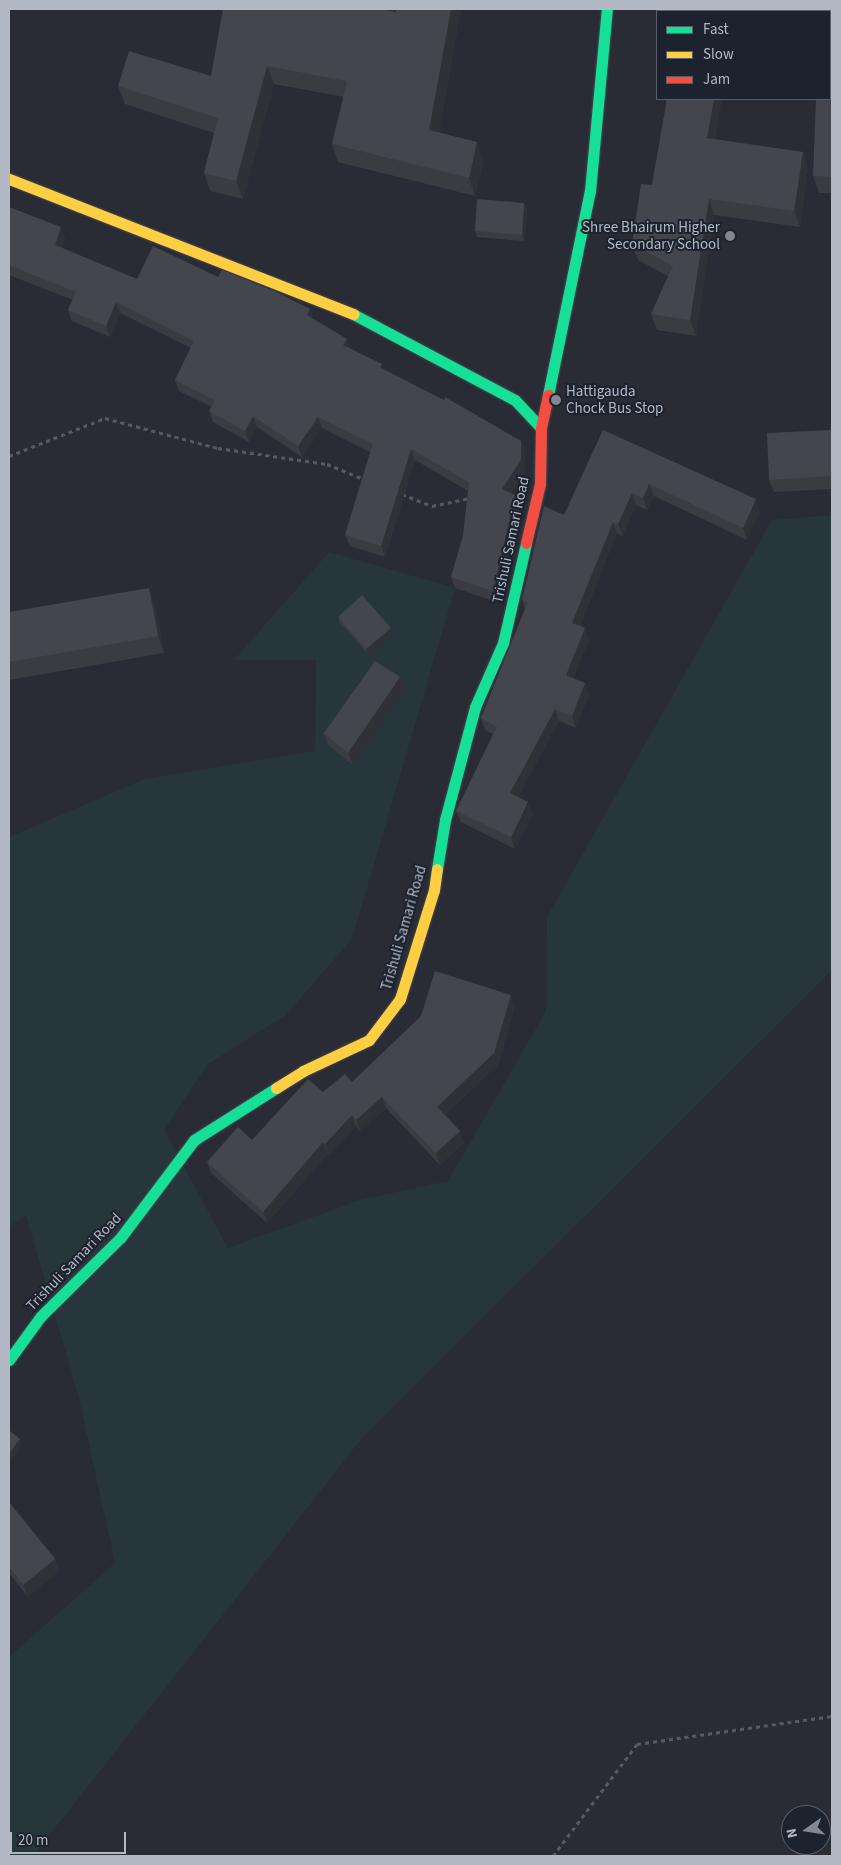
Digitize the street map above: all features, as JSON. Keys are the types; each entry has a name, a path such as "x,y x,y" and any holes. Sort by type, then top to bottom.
{"street":[{"name":"Trishuli Samari Road","path":"9,1360 41,1316 121,1237 194,1140 303,1071 369,1040 400,999 434,890 445,820 475,707 503,643 540,484 541,428 590,191 607,9"},
{"path":"9,179 373,322 516,400 541,428"}],"path":[{"path":"9,456 105,418 218,448 327,464 371,482"},
{"path":"397,492 432,506 477,496"},
{"path":"552,1856 637,1744 832,1716"}],"shaded area":[{"path":"832,515 832,970 363,1437 33,1856 9,1856 9,1657 115,1563 79,1398 26,1215 9,1227 9,837 145,779 315,751 316,660 234,660 329,552 455,588 352,939 286,1015 208,1064 164,1130 228,1248 360,1200 448,1181 546,1011 547,917 772,520"}],"building":[{"path":"223,9 380,9 396,12 396,9 451,9 429,130 477,142 469,178 332,144 347,81 267,66 236,181 204,173 218,118 118,86 129,51 211,76"},
{"path":"683,9 730,9 730,10"},
{"path":"746,9 831,9 831,10"},
{"path":"832,46 832,177 813,176 816,100 831,100"},
{"path":"667,100 714,100 707,138 803,152 794,211 709,199 690,320 651,314 673,266 632,244 641,184 652,185"},
{"path":"477,199 524,203 522,235 475,231"},
{"path":"9,207 61,227 55,245 137,279 153,246 218,277 222,270 274,291 310,309 307,315 347,339 343,345 382,364 380,368 444,400 445,397 521,441 521,460 502,489 515,495 493,591 451,577 463,536 469,482 411,449 381,546 345,535 373,444 318,417 298,446 253,416 245,431 209,411 215,400 175,380 194,341 116,302 106,326 68,310 76,292 9,265"},
{"path":"603,430 756,499 743,528 649,484 643,498 632,493 618,524 613,522 572,623 585,628 566,675 585,683 572,716 555,709 510,793 528,802 511,837 456,811 497,727 481,718 528,602 522,600 544,506 564,515"},
{"path":"832,430 832,476 769,480 767,433"},
{"path":"149,588 158,636 9,662 9,612"},
{"path":"362,595 391,628 366,649 338,617"},
{"path":"375,661 400,677 348,753 324,733"},
{"path":"435,971 511,995 494,1053 437,1107 460,1131 436,1153 382,1097 356,1120 352,1115 325,1144 323,1142 263,1212 207,1162 238,1127 252,1140 308,1079 323,1092 345,1074 352,1082 421,1016"},
{"path":"9,1430 20,1439 9,1454"},
{"path":"9,1502 55,1559 23,1585 9,1567"}],"traffic: fast":[{"path":"548,395 590,191 607,9"},
{"path":"353,314 515,400 541,428"},
{"path":"437,869 445,820 475,707 503,643 526,543"},
{"path":"9,1360 41,1316 121,1237 194,1140 276,1088"}],"traffic: slow":[{"path":"9,179 353,314"},
{"path":"276,1088 303,1071 369,1040 400,999 434,890 437,869"}],"traffic: jam":[{"path":"526,543 540,484 541,428 548,395"}],"place":[{"name":"Shree Bhairum Higher Secondary School","path":"730,236"},
{"name":"Hattigauda Chock Bus Stop","path":"556,400"}]}
